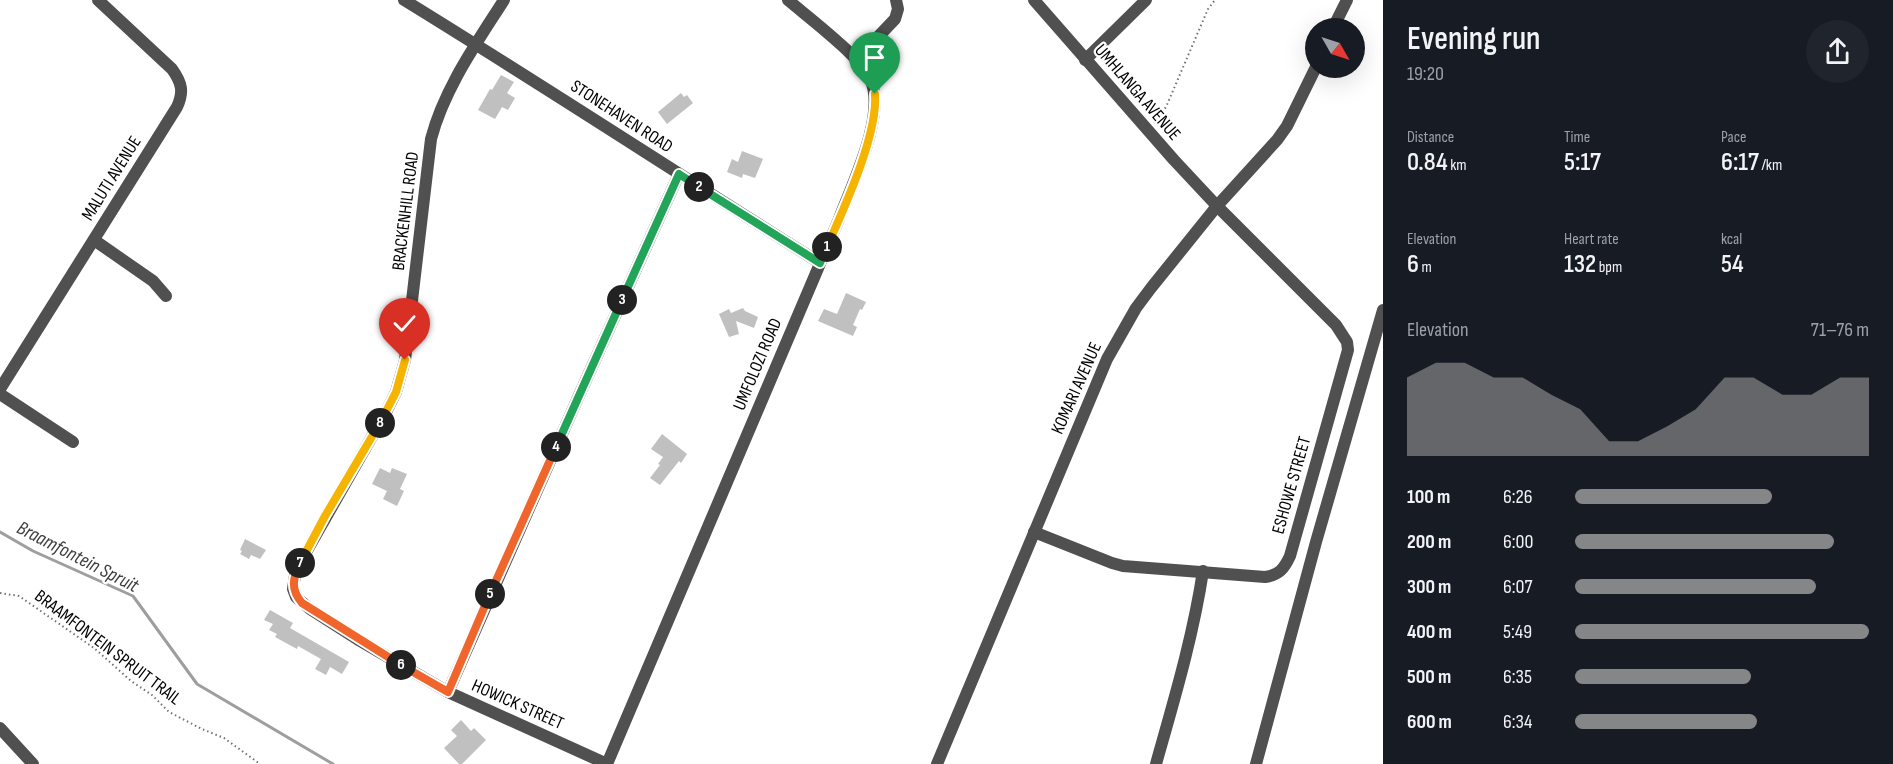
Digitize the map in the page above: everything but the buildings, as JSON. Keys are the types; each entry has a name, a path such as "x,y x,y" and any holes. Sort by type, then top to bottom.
{"street":[{"name":"MALUTI AVENUE","path":"0,389 182,96 180,80 172,69 98,0"},
{"name":"STONEHAVEN ROAD","path":"404,0 820,263"},
{"name":"BRACKENHILL ROAD","path":"296,597 293,582 305,554 386,412 401,376 410,329 431,140 436,119 476,44 504,0"},
{"name":"UMFOLOZI ROAD","path":"607,764 820,263 866,148 875,115 876,103 870,77 856,60 788,0"},
{"path":"856,60 895,19 898,9 896,0"},
{"name":"UMHLANGA AVENUE","path":"1034,0 1217,206"},
{"path":"1085,60 1146,0"},
{"path":"1339,18 1347,0"},
{"name":"KOMARI AVENUE","path":"937,764 1107,359 1121,333 1151,288 1217,206 1277,140 1287,126 1311,78"},
{"path":"448,692 679,174"},
{"name":"ESHOWE STREET","path":"1034,532 1112,563 1131,567 1265,577 1273,576 1285,566 1290,556 1348,350 1347,342 1336,325 1217,206"},
{"path":"94,240 153,281 166,296"},
{"path":"1256,764 1316,542 1383,310"},
{"path":"0,394 73,442"},
{"path":"1156,764 1198,607 1203,571"},
{"name":"HOWICK STREET","path":"296,597 310,609 357,639 448,692 607,764"},
{"path":"0,728 33,764"}],"path":[{"path":"1148,129 1166,107 1208,9 1215,0"},
{"name":"BRAAMFONTEIN SPRUIT TRAIL","path":"0,593 18,596 94,648 131,681 152,695 169,712 224,738 260,764"}],"waterway":[{"name":"Braamfontein Spruit","path":"0,532 33,551 133,596 197,684 333,764"}],"route":[{"path":"405,360 396,392 305,554 295,575 293,589 296,597 310,609 448,692 679,174 820,263 866,148 875,115 875,94"}]}
